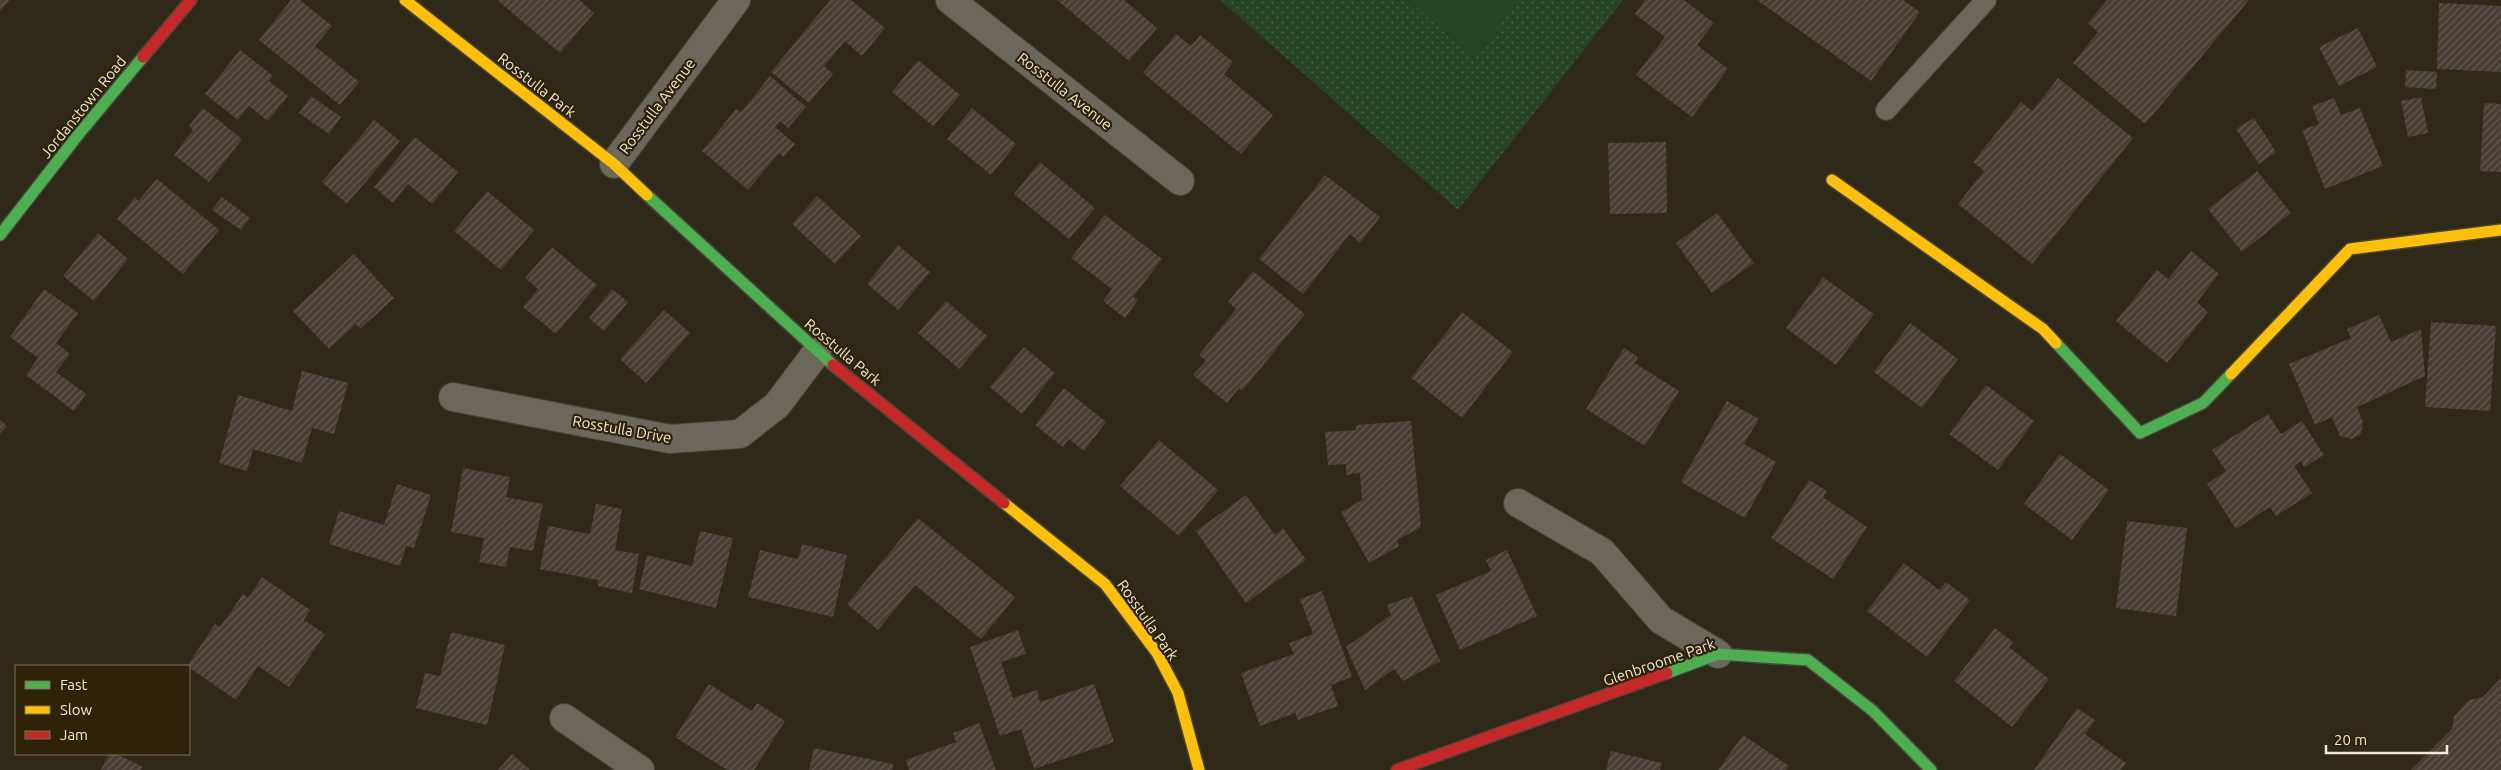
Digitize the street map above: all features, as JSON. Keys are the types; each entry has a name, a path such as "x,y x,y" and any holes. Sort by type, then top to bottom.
{"street":[{"name":"Jordanstown Road","path":"0,235 78,135 191,0"},
{"name":"Rosstulla Park","path":"405,0 614,164 818,352 1105,584 1157,653 1178,693 1199,770"},
{"name":"Rosstulla Avenue","path":"614,164 736,0"},
{"name":"Rosstulla Avenue","path":"950,0 1180,182"},
{"path":"1832,180 2043,329 2140,433 2203,403 2350,249 2501,230"},
{"name":"Rosstulla Drive","path":"453,397 670,439 740,434 777,405 818,352"},
{"path":"1518,504 1602,552 1661,620 1718,654"},
{"name":"Glenbroome Park","path":"1397,770 1718,654 1808,660 1873,712 1931,770"},
{"path":"564,718 640,770"}],"lane":[{"path":"1886,110 1986,0"}],"green space":[{"path":"1220,0 1408,0 1474,56 1520,0 1623,0 1458,210"},
{"path":"1408,0 1520,0 1474,56"}],"building":[{"path":"0,0 10,0 0,11"},
{"path":"291,0 300,0 332,26 315,46 359,82 340,105 259,40"},
{"path":"497,0 580,0 594,13 560,53"},
{"path":"830,0 851,0 885,28 862,56 845,41 824,66 833,74 809,103 771,72"},
{"path":"1057,0 1124,0 1157,28 1129,61"},
{"path":"1645,0 1684,0 1714,23 1697,45 1728,69 1692,117 1636,75 1665,37 1635,14"},
{"path":"1757,0 1903,0 1920,12 1871,81"},
{"path":"2107,0 2249,0 2145,124 2073,63 2098,32 2088,23"},
{"path":"2439,3 2501,6 2501,72 2437,69"},
{"path":"2358,28 2377,67 2339,86 2319,47"},
{"path":"1176,34 1191,46 1200,35 1233,62 1224,74 1273,115 1241,154 1143,73"},
{"path":"240,50 273,76 269,81 288,96 268,121 249,106 238,120 205,94"},
{"path":"918,60 960,95 933,126 892,92"},
{"path":"2406,70 2437,72 2436,89 2405,87"},
{"path":"770,76 806,107 788,128 780,121 775,127 795,144 784,157 779,153 748,190 702,151 736,109 741,112"},
{"path":"2058,78 2133,138 2032,264 1958,204 1984,171 1973,162 2021,102 2032,111"},
{"path":"311,96 341,117 329,134 299,113"},
{"path":"2421,97 2428,133 2408,137 2401,101"},
{"path":"2334,98 2341,115 2360,108 2383,166 2325,189 2302,130 2319,124 2312,106"},
{"path":"2484,103 2501,104 2501,172 2480,171"},
{"path":"203,108 242,139 209,182 174,155 193,130 189,126"},
{"path":"972,108 1016,144 991,175 947,139"},
{"path":"2254,118 2276,152 2259,164 2236,129"},
{"path":"374,120 400,141 347,204 322,182"},
{"path":"415,137 458,172 432,204 408,184 393,203 374,187"},
{"path":"1666,142 1667,213 1610,214 1608,143"},
{"path":"1040,162 1095,208 1069,239 1014,194"},
{"path":"2257,171 2291,213 2242,252 2208,209"},
{"path":"1325,175 1380,217 1360,243 1350,234 1303,294 1259,259"},
{"path":"157,179 219,230 183,274 117,219 135,197 138,201"},
{"path":"487,191 534,230 501,270 454,231"},
{"path":"817,196 861,236 835,264 792,224"},
{"path":"222,197 250,218 241,230 212,210"},
{"path":"1717,213 1754,263 1712,293 1676,243"},
{"path":"1105,215 1162,259 1133,297 1138,300 1125,318 1103,301 1112,289 1071,258"},
{"path":"98,233 128,259 94,301 63,276"},
{"path":"898,245 930,272 898,310 867,284"},
{"path":"552,247 597,285 556,334 523,307 538,289 525,278"},
{"path":"2191,251 2219,274 2197,302 2208,312 2167,363 2116,321 2157,270 2168,279"},
{"path":"354,254 394,298 360,329 356,324 329,349 293,311"},
{"path":"1253,271 1305,314 1242,391 1239,388 1227,403 1193,375 1206,361 1199,355 1236,309 1228,302"},
{"path":"1823,277 1874,314 1836,365 1786,328"},
{"path":"44,289 78,313 56,343 70,354 56,372 86,394 74,411 26,375 38,358 10,337"},
{"path":"612,289 628,302 604,331 589,318"},
{"path":"946,301 987,336 959,369 918,333"},
{"path":"664,310 690,333 646,383 620,359"},
{"path":"1462,312 1513,352 1462,418 1411,378"},
{"path":"2379,315 2391,342 2421,329 2425,376 2357,407 2363,422 2361,434 2352,439 2340,436 2332,417 2315,425 2289,364 2351,338 2347,329"},
{"path":"2431,322 2496,326 2490,411 2425,407"},
{"path":"1910,323 1958,359 1922,408 1874,372"},
{"path":"1024,347 1055,373 1022,414 990,387"},
{"path":"1624,348 1638,357 1635,363 1679,391 1645,446 1586,409"},
{"path":"302,371 348,383 334,434 312,428 302,463 253,449 247,471 219,463 238,395 292,411"},
{"path":"1986,385 2034,421 1998,470 1949,434"},
{"path":"1064,388 1106,422 1084,451 1069,439 1063,447 1035,425"},
{"path":"1727,401 1759,419 1744,444 1776,462 1745,518 1681,482"},
{"path":"2268,414 2281,434 2302,421 2324,455 2304,467 2301,461 2294,466 2312,493 2276,516 2270,507 2236,529 2207,484 2226,471 2212,450"},
{"path":"0,420 7,426 0,434"},
{"path":"1411,421 1421,527 1397,540 1399,546 1369,563 1341,512 1362,500 1360,473 1346,475 1346,464 1328,465 1325,432 1356,430 1356,425"},
{"path":"1159,440 1218,490 1179,536 1120,486"},
{"path":"2060,454 2109,490 2072,540 2024,504"},
{"path":"463,468 510,477 506,497 543,504 533,551 510,547 506,567 479,562 484,538 451,532"},
{"path":"1809,480 1827,491 1823,497 1867,527 1833,579 1771,538"},
{"path":"397,484 431,495 414,548 406,546 400,566 329,544 339,511 384,525"},
{"path":"1246,495 1275,535 1283,528 1306,560 1246,603 1196,531"},
{"path":"596,504 622,509 615,550 639,554 632,593 598,586 598,580 540,569 548,526 590,534"},
{"path":"918,518 1015,597 981,639 915,585 878,630 847,604"},
{"path":"2127,521 2187,528 2176,616 2116,608"},
{"path":"700,531 733,538 716,608 639,589 647,555 692,566"},
{"path":"802,544 847,555 833,617 748,597 760,550 798,559"},
{"path":"1507,550 1537,616 1460,650 1436,595 1491,571 1486,560"},
{"path":"1904,563 1939,590 1946,582 1970,600 1927,657 1867,611"},
{"path":"262,577 310,610 304,620 325,634 289,687 258,666 236,700 188,665 215,624 220,627 243,594 248,598"},
{"path":"1322,591 1352,677 1331,685 1338,706 1298,720 1295,713 1260,726 1241,673 1294,654 1289,643 1313,634 1300,599"},
{"path":"1412,596 1440,661 1403,681 1394,669 1365,690 1346,647 1391,615 1387,605"},
{"path":"1995,628 2013,642 2009,647 2049,679 2012,727 1954,681"},
{"path":"1018,630 1026,654 1001,662 1013,698 1037,690 1040,702 1094,684 1114,742 1034,769 1021,729 1000,736 970,647"},
{"path":"451,632 505,645 487,725 416,708 425,673 440,676"},
{"path":"2501,678 2501,770 2411,770 2452,729 2454,716 2469,700 2483,697"},
{"path":"709,684 752,711 757,703 785,721 754,770 727,770 675,737"},
{"path":"2077,708 2095,720 2085,734 2126,763 2121,770 2034,770"},
{"path":"979,723 996,770 909,770 906,760 956,742 953,733"},
{"path":"1743,735 1789,766 1786,770 1718,770"},
{"path":"814,748 893,764 892,770 809,770"},
{"path":"1611,751 1662,763 1660,770 1606,770"},
{"path":"512,754 530,770 498,770"},
{"path":"108,755 118,755 143,767 141,770 101,770"}],"traffic: fast":[{"path":"0,235 78,135 143,57"},
{"path":"647,195 833,365"},
{"path":"2056,343 2140,433 2203,403 2231,374"},
{"path":"1667,673 1718,654 1808,660 1873,711 1931,770"}],"traffic: slow":[{"path":"405,0 614,164 647,195"},
{"path":"1832,180 2043,329 2056,343"},
{"path":"2231,374 2350,249 2501,230"},
{"path":"1004,503 1105,584 1157,653 1178,693 1199,770"}],"traffic: jam":[{"path":"143,57 191,0"},
{"path":"833,365 1004,503"},
{"path":"1397,770 1667,673"}]}
